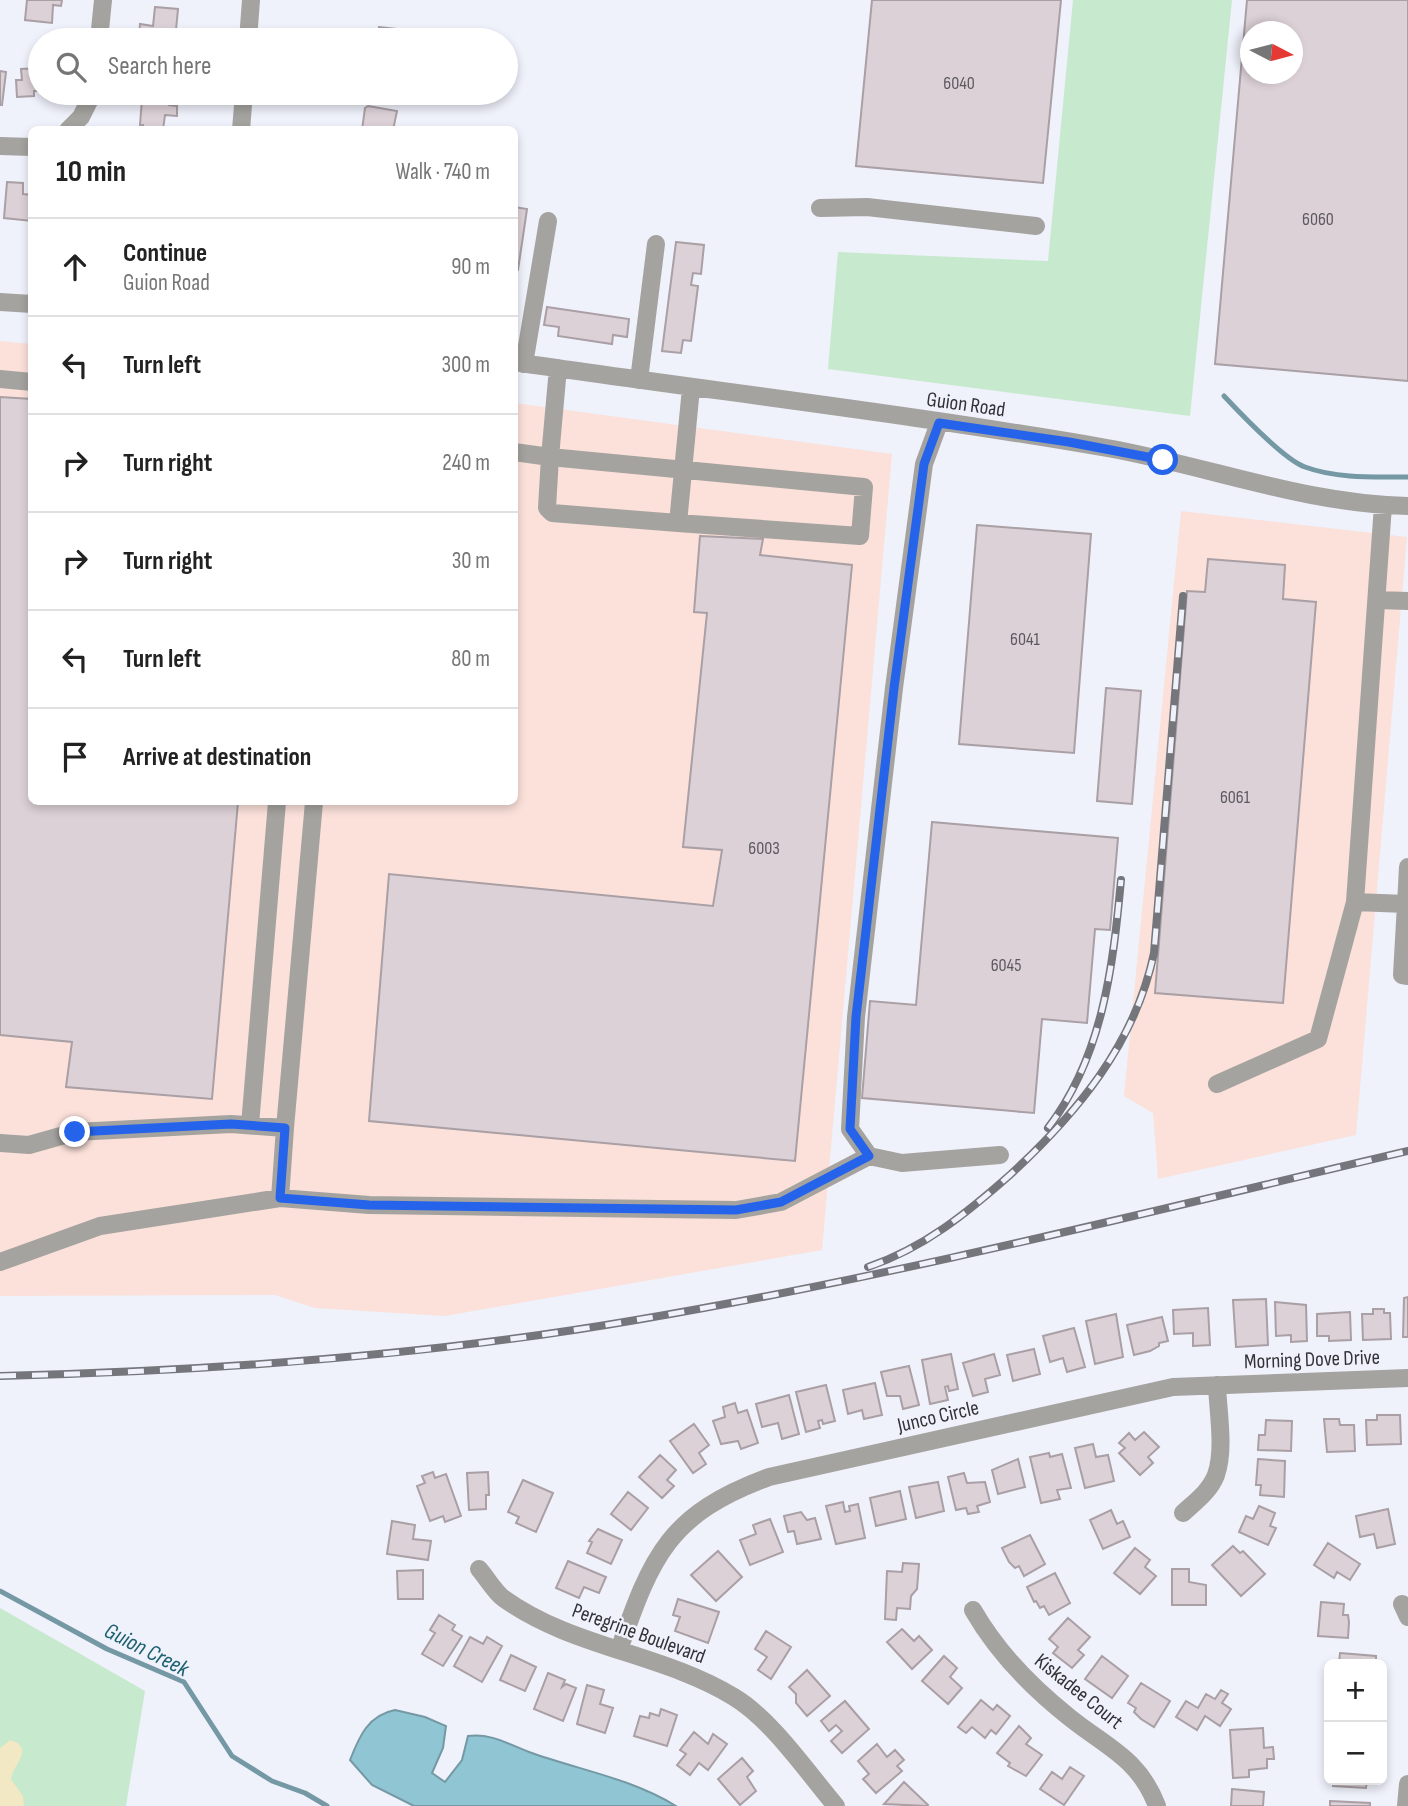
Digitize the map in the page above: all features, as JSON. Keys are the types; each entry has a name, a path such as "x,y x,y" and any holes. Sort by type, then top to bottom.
{"street":[{"path":"100,28 103,0"},
{"path":"249,28 251,0"},
{"path":"72,126 87,105"},
{"path":"241,126 243,105"},
{"path":"0,146 28,147"},
{"path":"820,208 867,207 1036,226"},
{"path":"519,363 548,222"},
{"path":"639,380 656,244"},
{"path":"0,302 28,304"},
{"name":"Guion Road","path":"519,363 1108,448 1291,493 1408,506"},
{"path":"518,453 550,457 684,471 864,486 860,536 549,511 550,457 558,368"},
{"path":"0,379 28,382"},
{"path":"678,523 691,388"},
{"path":"869,1156 850,1129 856,1017 894,688 922,477 939,423"},
{"path":"1217,1084 1318,1039 1355,902 1383,505"},
{"path":"1378,600 1408,601"},
{"path":"250,1125 277,805"},
{"path":"280,1198 314,805"},
{"path":"1408,867 1402,975 1408,976"},
{"path":"1355,902 1406,904"},
{"path":"0,1143 29,1145 75,1132 250,1125 285,1128"},
{"path":"0,1262 100,1226 280,1198 369,1205 736,1210 781,1202 869,1156 902,1163 1000,1156"},
{"name":"Morning Dove Drive","path":"1217,1385 1408,1378"},
{"path":"1183,1513 1206,1491 1216,1475 1220,1448 1217,1385"},
{"name":"Junco Circle","path":"619,1650 644,1580 665,1545 694,1516 734,1490 769,1477 1173,1387 1217,1385"},
{"name":"Peregrine Boulevard","path":"480,1569 502,1597 570,1633 695,1675 737,1698 762,1721 836,1806"},
{"name":"Kiskadee Court","path":"972,1610 1008,1662 1069,1717 1123,1754 1143,1778 1157,1806"},
{"path":"1406,1806 1408,1784"}],"shaded area":[{"path":"0,341 28,344 28,805 518,805 518,403 892,454 822,1250 445,1316 315,1308 275,1295 0,1296"},
{"path":"1181,511 1407,537 1356,1135 1158,1179 1153,1113 1124,1096"}],"green space":[{"path":"1073,0 1232,0 1190,416 828,369 838,252 1048,261"},
{"path":"0,1608 145,1691 126,1806 0,1806"}],"sand":[{"path":"10,1740 18,1743 22,1749 11,1779 23,1796 24,1806 0,1806 0,1748"}],"water":[{"path":"395,1710 425,1717 446,1726 443,1748 432,1773 445,1782 462,1760 468,1736 476,1735 499,1740 622,1781 676,1806 414,1806 372,1785 350,1760 361,1735 371,1722"}],"building":[{"path":"27,0 62,0 61,6 53,5 52,23 25,20"},
{"path":"872,0 1061,0 1043,183 856,166"},
{"path":"1247,0 1408,0 1408,381 1215,364 1240,80 1240,84 1303,84 1303,21 1245,21"},
{"path":"155,7 178,9 176,28 140,28 140,24 153,26"},
{"path":"21,69 28,69 28,96 17,97 16,80 22,80"},
{"path":"0,71 6,72 2,105 0,105"},
{"path":"142,105 177,106 177,116 165,115 164,126 140,125"},
{"path":"368,106 397,111 394,126 363,126 365,108"},
{"path":"7,182 23,183 23,194 28,195 28,221 4,218"},
{"path":"518,208 527,209 518,270"},
{"path":"676,242 704,245 701,274 693,273 691,285 698,286 691,341 683,340 681,353 662,351"},
{"path":"547,307 629,319 627,337 613,335 612,344 558,336 559,327 544,325"},
{"path":"0,397 28,399 28,805 238,805 212,1099 66,1087 72,1042 0,1035"},
{"path":"977,525 1091,534 1074,753 959,744"},
{"path":"700,536 763,539 760,555 852,565 795,1161 369,1121 389,874 713,906 722,850 683,847 707,613 694,612"},
{"path":"1208,559 1285,565 1283,599 1316,602 1283,1003 1155,993 1187,591 1205,592"},
{"path":"1106,688 1141,691 1132,804 1097,801"},
{"path":"932,822 1118,838 1110,930 1095,929 1087,1023 1042,1019 1034,1113 862,1098 870,1001 916,1005"},
{"path":"1408,1297 1408,1337 1403,1337 1404,1298"},
{"path":"1266,1299 1268,1345 1236,1347 1233,1300"},
{"path":"1275,1302 1306,1305 1307,1341 1291,1342 1291,1335 1276,1336"},
{"path":"1208,1308 1210,1345 1193,1346 1193,1333 1174,1334 1173,1310"},
{"path":"1373,1309 1384,1309 1384,1313 1390,1313 1391,1339 1363,1340 1362,1314 1373,1314"},
{"path":"1350,1312 1351,1340 1329,1341 1329,1336 1317,1336 1317,1314"},
{"path":"1116,1314 1123,1357 1095,1364 1086,1321"},
{"path":"1162,1317 1168,1341 1159,1343 1159,1346 1150,1351 1134,1355 1127,1325"},
{"path":"1074,1328 1085,1367 1067,1372 1063,1358 1050,1362 1043,1336"},
{"path":"1034,1349 1040,1374 1013,1381 1007,1355"},
{"path":"951,1354 958,1389 949,1391 948,1386 945,1387 948,1400 930,1404 922,1360"},
{"path":"994,1354 1000,1375 985,1379 988,1392 973,1396 963,1363"},
{"path":"909,1366 919,1405 903,1409 900,1396 887,1396 881,1372"},
{"path":"875,1383 882,1415 864,1419 862,1410 848,1414 843,1390"},
{"path":"826,1385 835,1421 823,1424 822,1420 818,1421 820,1428 806,1432 796,1392"},
{"path":"789,1395 799,1434 782,1439 778,1423 762,1427 756,1404"},
{"path":"735,1403 738,1413 747,1410 758,1443 741,1449 738,1441 721,1444 713,1421 725,1417 723,1407"},
{"path":"1377,1415 1400,1415 1401,1444 1367,1445 1366,1420 1377,1420"},
{"path":"1324,1419 1339,1419 1340,1425 1354,1425 1355,1451 1327,1452"},
{"path":"1266,1420 1292,1421 1291,1451 1258,1450 1259,1435 1265,1435"},
{"path":"694,1424 709,1445 699,1453 706,1464 693,1473 670,1441"},
{"path":"1144,1432 1159,1447 1148,1457 1153,1463 1140,1475 1119,1453 1125,1448 1119,1443 1129,1433 1135,1440"},
{"path":"1093,1444 1096,1457 1108,1455 1114,1481 1085,1488 1075,1448"},
{"path":"1049,1453 1050,1457 1062,1454 1071,1488 1057,1490 1060,1499 1041,1503 1030,1457"},
{"path":"660,1455 676,1470 667,1480 674,1486 662,1498 639,1477"},
{"path":"1018,1459 1025,1487 998,1494 992,1470"},
{"path":"1258,1459 1285,1461 1284,1497 1260,1495 1261,1485 1256,1485"},
{"path":"433,1472 435,1478 446,1474 461,1516 445,1522 443,1516 430,1521 417,1486 425,1483 422,1476"},
{"path":"488,1472 489,1495 486,1495 486,1509 469,1510 467,1473"},
{"path":"964,1473 967,1483 985,1482 990,1502 977,1506 979,1512 968,1514 966,1508 956,1510 948,1477"},
{"path":"523,1480 553,1493 536,1532 516,1523 519,1517 508,1512"},
{"path":"938,1482 944,1511 916,1518 909,1487"},
{"path":"900,1491 906,1519 876,1526 870,1498"},
{"path":"628,1492 648,1508 631,1530 611,1514"},
{"path":"843,1502 845,1512 850,1511 849,1506 858,1504 865,1538 836,1544 826,1506"},
{"path":"1259,1506 1275,1513 1270,1526 1276,1528 1268,1545 1239,1532 1246,1516 1253,1519"},
{"path":"1388,1509 1395,1544 1377,1548 1374,1534 1360,1537 1356,1516"},
{"path":"1111,1510 1117,1524 1123,1521 1130,1537 1103,1549 1090,1520"},
{"path":"801,1512 807,1520 815,1518 821,1539 797,1544 794,1531 788,1532 784,1516"},
{"path":"770,1519 783,1552 750,1565 740,1540 756,1534 753,1525"},
{"path":"392,1521 415,1525 413,1539 431,1541 428,1560 387,1554"},
{"path":"598,1529 622,1540 611,1564 587,1553 592,1542 589,1541"},
{"path":"1030,1535 1045,1564 1024,1576 1019,1566 1015,1568 1009,1562 1002,1548"},
{"path":"1328,1543 1360,1564 1350,1580 1337,1572 1334,1578 1314,1565"},
{"path":"1233,1546 1240,1553 1243,1551 1265,1574 1241,1596 1212,1565"},
{"path":"1135,1548 1150,1560 1145,1567 1156,1576 1140,1594 1114,1573"},
{"path":"718,1551 742,1577 716,1601 691,1575"},
{"path":"568,1561 606,1577 599,1593 584,1587 579,1598 556,1588"},
{"path":"903,1563 919,1564 917,1589 911,1596 910,1609 897,1608 896,1620 885,1619 887,1571 902,1572"},
{"path":"1172,1569 1189,1569 1189,1582 1206,1585 1206,1605 1172,1605"},
{"path":"423,1570 423,1599 398,1599 397,1571"},
{"path":"1055,1573 1070,1603 1049,1615 1044,1606 1040,1608 1036,1601 1034,1602 1027,1587"},
{"path":"678,1599 719,1612 708,1643 675,1631 680,1617 673,1615"},
{"path":"1321,1602 1344,1604 1343,1615 1348,1615 1349,1622 1348,1638 1318,1636"},
{"path":"439,1615 455,1625 452,1630 462,1636 443,1666 422,1654 435,1633 430,1630"},
{"path":"1068,1618 1090,1637 1078,1650 1084,1655 1072,1668 1053,1653 1058,1647 1049,1639"},
{"path":"902,1629 914,1641 919,1636 932,1650 912,1669 887,1642"},
{"path":"766,1631 791,1647 771,1679 758,1670 767,1657 755,1649"},
{"path":"470,1637 483,1644 487,1637 502,1646 482,1682 454,1666"},
{"path":"1340,1653 1376,1656 1376,1659 1339,1659"},
{"path":"511,1655 536,1667 525,1691 500,1680"},
{"path":"944,1656 957,1668 950,1677 962,1688 948,1704 922,1681"},
{"path":"1102,1656 1128,1676 1112,1698 1085,1679"},
{"path":"807,1670 830,1696 807,1716 796,1703 796,1694 789,1687"},
{"path":"548,1673 565,1680 562,1687 566,1684 576,1688 563,1721 534,1709"},
{"path":"1141,1683 1170,1701 1154,1727 1141,1719 1134,1712 1136,1708 1128,1703"},
{"path":"587,1685 604,1690 600,1704 613,1708 605,1733 577,1724"},
{"path":"1221,1690 1228,1694 1222,1703 1231,1709 1220,1726 1205,1716 1197,1730 1176,1717 1186,1701 1198,1708 1206,1694 1215,1699"},
{"path":"981,1700 993,1710 997,1705 1010,1716 996,1734 991,1730 985,1738 972,1727 966,1733 958,1727"},
{"path":"845,1701 869,1729 842,1753 831,1741 842,1731 836,1725 829,1731 821,1721"},
{"path":"661,1709 677,1715 667,1746 634,1736 640,1716 649,1718 650,1713 659,1716"},
{"path":"1019,1726 1031,1738 1026,1744 1042,1755 1026,1776 1008,1766 1010,1763 997,1753"},
{"path":"1263,1728 1264,1748 1273,1747 1274,1759 1267,1759 1267,1768 1249,1770 1249,1777 1233,1778 1230,1730"},
{"path":"694,1732 708,1744 713,1734 727,1744 708,1770 699,1763 690,1775 677,1765 686,1754 680,1750"},
{"path":"877,1744 887,1757 895,1750 904,1760 897,1766 902,1771 876,1793 863,1779 869,1774 858,1761"},
{"path":"742,1758 753,1771 747,1777 756,1791 740,1805 718,1779"},
{"path":"1070,1767 1084,1776 1064,1805 1040,1789 1052,1772 1062,1779"},
{"path":"904,1782 928,1805 927,1806 884,1804"},
{"path":"1333,1785 1366,1785 1366,1788"},
{"path":"1232,1789 1264,1792 1263,1806 1231,1806"},
{"path":"1330,1801 1370,1803 1370,1806 1330,1806"}],"waterway":[{"path":"1224,396 1275,446 1305,467 1343,475 1408,477"},
{"name":"Guion Creek","path":"0,1591 107,1649 184,1682 232,1756 272,1781 305,1793 327,1806"}],"railway":[{"path":"868,1267 926,1240 1011,1174 1059,1127 1080,1101 1118,1047 1133,1017 1154,953 1183,596"},
{"path":"1048,1128 1067,1100 1093,1041 1109,977 1121,880"},
{"path":"0,1376 319,1360 557,1333 733,1303 927,1263 1408,1151"}],"route":[{"path":"75,1132 231,1124 285,1128 280,1198 369,1205 736,1210 781,1202 869,1156 850,1129 856,1017 894,688 924,464 939,423 1108,448 1163,460"}]}
